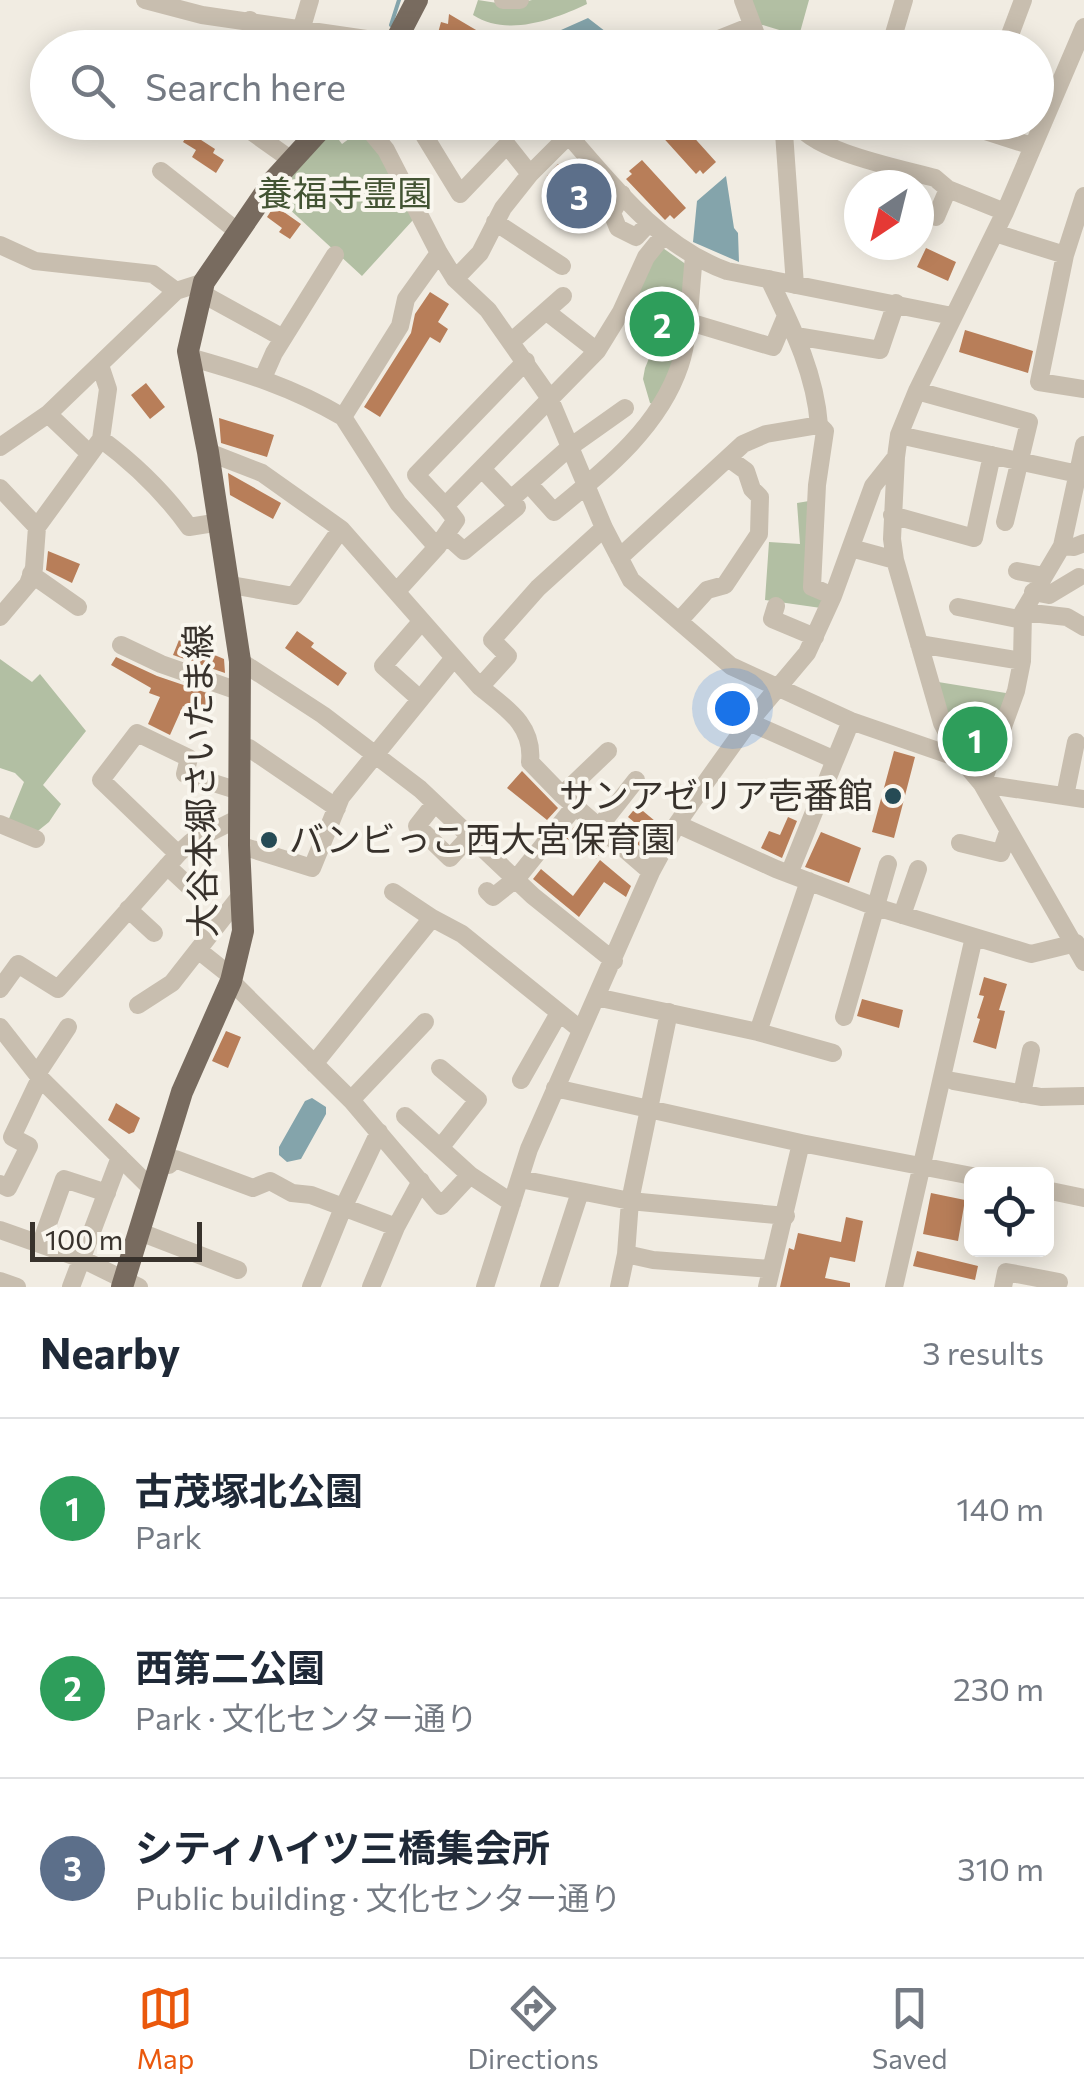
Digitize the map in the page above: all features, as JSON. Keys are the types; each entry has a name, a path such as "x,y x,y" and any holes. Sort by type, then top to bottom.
{"main road":[{"path":"402,30 417,0"},
{"name":"大谷本郷さいたま線","path":"128,1285 182,1092 231,979 243,931 239,845 240,661 231,585 189,357 202,287 290,159 308,140"}],"street":[{"path":"146,0 202,15 313,30"},
{"path":"302,28 310,0"},
{"path":"503,0 520,0"},
{"path":"743,0 753,30"},
{"path":"895,30 904,0"},
{"path":"1012,30 1023,0"},
{"path":"248,30 250,20"},
{"path":"741,30 751,26"},
{"path":"1054,96 1084,27"},
{"path":"263,140 290,159"},
{"path":"377,140 455,279 488,310 549,396 604,528 631,580 732,666 851,721 961,758"},
{"path":"427,140 460,194 507,145 530,174"},
{"path":"455,279 480,253 502,208 558,140"},
{"path":"579,140 656,230 694,257 727,270 952,316"},
{"path":"784,140 795,285"},
{"path":"812,140 935,178 948,190 1005,212"},
{"path":"1013,140 1032,146"},
{"path":"1035,140 1005,212 952,316 899,435 892,515 895,560 942,723 1081,954"},
{"path":"162,171 238,231"},
{"path":"936,217 948,190"},
{"path":"622,194 612,213 618,228 636,237 656,230"},
{"path":"1084,196 1064,255 1039,382 1084,389"},
{"path":"496,222 562,266"},
{"path":"446,506 596,351 621,312 656,230"},
{"path":"995,233 1064,255"},
{"path":"0,245 35,262 153,274 176,290"},
{"path":"343,417 400,326 406,299 438,253"},
{"path":"263,378 335,255"},
{"path":"529,484 554,512 651,422 666,401 682,362 694,257"},
{"path":"769,279 816,388 820,425 825,431 817,485 812,587 833,596"},
{"path":"0,447 48,414 176,290 202,287 283,338"},
{"path":"512,341 562,296"},
{"path":"796,336 880,350 896,303"},
{"path":"548,312 596,351"},
{"path":"686,320 774,347 786,316"},
{"path":"189,357 301,392 343,417 398,504 441,541 464,551 517,507 482,470"},
{"path":"397,591 456,520 416,476 526,362"},
{"path":"0,617 28,584 37,527 96,446 108,390 100,364"},
{"path":"917,391 1030,422 1004,522"},
{"path":"511,498 570,446 625,408"},
{"path":"48,414 96,446 133,462 166,495 189,528 220,522"},
{"path":"620,558 743,444 766,434 820,425"},
{"path":"899,435 1078,474"},
{"path":"982,784 1016,691 1022,661 1023,616 1062,546 1084,445"},
{"path":"208,452 262,474 341,529 454,659 522,724 528,734 530,762 650,872"},
{"path":"892,515 974,538 992,455"},
{"path":"484,1287 556,1088 650,872 676,824 749,722 807,653 833,596 873,486 896,457"},
{"path":"679,622 708,590 725,585 759,534 760,497 752,489 746,471 728,458"},
{"path":"0,488 37,527"},
{"path":"480,687 508,656 492,640 538,588 604,528"},
{"path":"231,585 294,596 341,529"},
{"path":"1062,546 1084,543"},
{"path":"851,548 895,560"},
{"path":"1017,570 1049,595 1079,577"},
{"path":"32,574 78,607"},
{"path":"776,606 772,619 815,637"},
{"path":"958,607 1023,616 1067,617 1084,627"},
{"path":"420,699 383,666 421,622"},
{"path":"919,644 1022,661"},
{"path":"121,645 241,692"},
{"path":"239,845 312,868 336,808 374,753 454,659"},
{"path":"240,661 374,753 471,835 533,896 614,961"},
{"path":"789,874 851,721"},
{"path":"749,722 835,760"},
{"path":"194,891 172,860 101,780 136,733 189,758 185,774 239,791"},
{"path":"982,784 1074,797 1076,742"},
{"path":"240,746 249,748 336,808"},
{"path":"487,892 493,896 517,878 608,751"},
{"path":"598,827 636,780"},
{"path":"435,803 417,826 450,858 471,835"},
{"path":"0,989 18,964 58,989 172,860 192,842 239,818"},
{"path":"0,824 36,839"},
{"path":"676,824 876,907 1031,954 1081,954"},
{"path":"960,843 1001,853 1008,832"},
{"path":"844,1017 888,864"},
{"path":"902,915 918,869"},
{"path":"758,1032 809,881"},
{"path":"393,892 462,934 581,1030"},
{"path":"138,1005 172,984 241,895"},
{"path":"128,909 154,932"},
{"path":"314,1064 432,918"},
{"path":"894,1287 974,937"},
{"path":"198,950 351,1100 441,1206 470,1175"},
{"path":"1041,952 1046,972"},
{"path":"596,997 833,1052"},
{"path":"619,1287 630,1201 669,1012"},
{"path":"521,1080 559,1013"},
{"path":"351,1100 425,1022"},
{"path":"0,1184 8,1188 30,1146 6,1134 68,1028"},
{"path":"2,1036 153,1190"},
{"path":"1022,1094 1031,1050"},
{"path":"440,1068 478,1100 440,1148"},
{"path":"952,1081 1041,1097 1084,1096"},
{"path":"556,1088 964,1174"},
{"path":"405,1116 470,1175 512,1203"},
{"path":"312,1287 379,1132"},
{"path":"626,1254 769,1278 802,1143"},
{"path":"72,1287 120,1158"},
{"path":"160,1165 169,1165 176,1158 253,1188 270,1181 292,1193 311,1195 396,1227"},
{"path":"41,1243 64,1179 107,1192"},
{"path":"520,1179 630,1201 786,1216"},
{"path":"371,1287 421,1181"},
{"path":"548,1287 580,1192"},
{"path":"1054,1192 1084,1198"},
{"path":"0,1230 82,1259 128,1285"},
{"path":"140,1232 238,1270"},
{"path":"1003,1287 1006,1272 1059,1282"},
{"path":"0,1281 16,1287"}],"green space":[{"path":"478,0 510,5 532,0 586,0 587,4 530,24 500,25 473,15"},
{"path":"748,0 809,0 801,30 779,30 756,23"},
{"name":"養福寺霊園","path":"320,140 339,140 342,144 347,140 369,140 381,155 413,220 362,276 274,195"},
{"path":"660,246 687,265 677,360 658,406 650,403 643,379 660,332 625,316"},
{"path":"815,500 810,588 825,596 821,608 765,600 769,542 800,544 797,503"},
{"path":"0,659 32,682 40,674 86,731 43,785 61,804 49,822 34,834 8,821 24,782 15,773 0,768"},
{"path":"932,681 1012,694 982,779 965,755"}],"water":[{"path":"588,18 604,30 561,30"},
{"path":"726,176 738,233 739,262 693,242 697,201"},
{"path":"312,1098 326,1107 326,1114 301,1159 287,1162 279,1155 279,1147 305,1101"}],"building":[{"path":"449,14 476,30 439,30 441,22 448,24"},
{"path":"201,140 215,149 213,153 224,160 216,173 192,157 196,150 183,142"},
{"path":"665,140 696,140 716,162 703,174 700,170 696,174"},
{"path":"642,160 686,208 674,219 670,215 665,220 626,179"},
{"path":"558,164 581,181 585,186 582,189 597,205 585,216 566,191 547,176"},
{"path":"277,202 284,206 281,210 301,224 290,239 267,217"},
{"path":"934,252 956,262 948,281 917,267 920,260 934,260"},
{"path":"430,292 449,304 438,322 448,329 440,343 430,337 380,417 364,407 411,333 415,314"},
{"path":"965,330 1033,351 1028,373 959,352"},
{"path":"146,383 165,407 150,419 131,395"},
{"path":"219,418 274,435 267,457 221,443"},
{"path":"228,473 281,503 273,519 230,495"},
{"path":"48,551 80,564 72,583 46,570"},
{"path":"297,631 314,643 311,647 347,673 338,686 285,648"},
{"path":"179,640 224,659 225,673 173,655"},
{"path":"116,657 210,694 202,714 183,706 170,735 148,724 160,697 111,665"},
{"name":"サンアゼリア壱番館","path":"894,751 915,757 894,838 872,832"},
{"path":"522,771 558,808 547,820 507,788"},
{"path":"637,806 661,826 647,852 637,844 646,832 628,817"},
{"path":"788,817 797,821 782,858 761,848 769,831 780,835"},
{"path":"576,824 604,848 596,859 566,838"},
{"path":"821,832 861,848 849,883 805,867"},
{"path":"600,860 631,886 626,897 604,882 579,917 533,879 541,869 573,896"},
{"path":"984,977 1007,984 999,1010 1005,1011 996,1049 973,1042 984,996 979,995"},
{"path":"862,999 903,1010 899,1028 857,1016"},
{"path":"226,1031 241,1037 228,1068 212,1061"},
{"path":"116,1103 140,1118 134,1132 129,1134 108,1120"},
{"path":"931,1193 964,1200 958,1241 923,1234"},
{"path":"846,1217 863,1221 855,1262 830,1257 825,1278 850,1283 850,1287 780,1287 789,1248 794,1250 798,1233 841,1242"},
{"path":"917,1251 978,1266 975,1280 913,1266"}],"waterway":[{"path":"391,25 399,0"}],"place":[{"name":"シティハイツ三橋集会所","path":"579,196"},
{"name":"西第二公園","path":"662,324"},
{"name":"古茂塚北公園","path":"975,739"},
{"name":"サンアゼリア壱番館","path":"893,796"},
{"name":"バンビっこ西大宮保育園","path":"269,840"}]}
